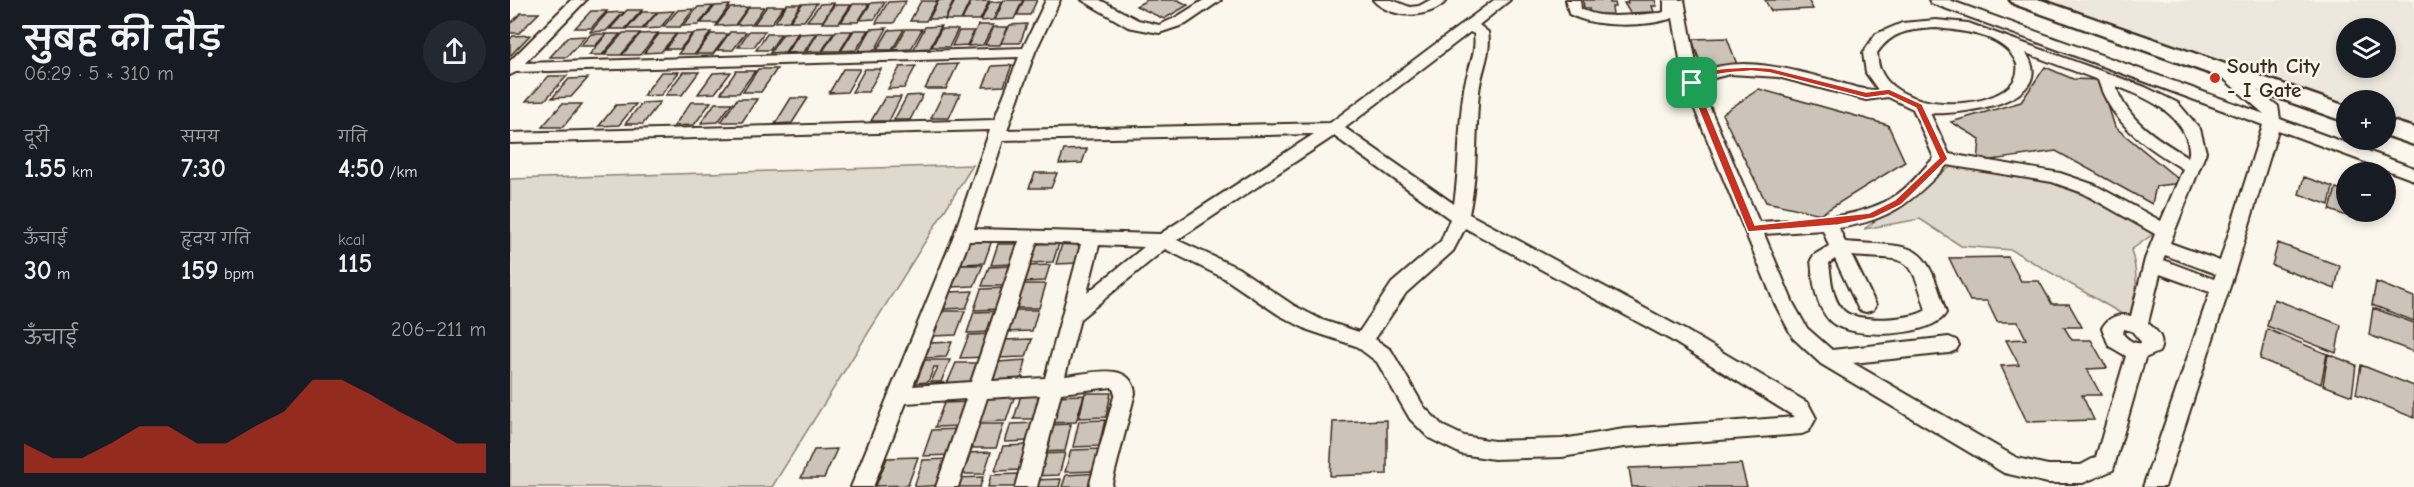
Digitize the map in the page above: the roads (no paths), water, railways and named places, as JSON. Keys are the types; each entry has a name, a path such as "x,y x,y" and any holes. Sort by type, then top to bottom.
{"main road":[{"path":"2021,0 2336,110"},
{"path":"2072,0 2336,93"},
{"path":"2396,115 2414,121"},
{"path":"2396,131 2414,137"}],"street":[{"path":"511,69 579,0"},
{"path":"862,487 963,235 998,130 1028,52 1053,0"},
{"path":"1089,0 1144,28 1159,29 1172,25 1214,0"},
{"path":"1380,0 1407,11 1416,12 1426,10 1440,0"},
{"path":"1071,316 1163,241 1334,128 1503,0"},
{"path":"1573,0 1574,12 1581,17 1594,19 1662,18 1671,14 1671,0"},
{"path":"1677,0 1692,83 1752,229 1784,304 1800,333 1828,358 2012,466 2048,474 2083,474 2105,463 2137,352"},
{"path":"1936,0 2272,116 2414,174"},
{"path":"2004,39 2018,52 2025,68 2020,84 2001,98 1978,107 1945,109 1919,106 1889,92 1873,73 1870,53 1881,37 1907,26 1936,24 1968,27 2004,39 2140,90 2172,107 2192,129 2198,152 2153,264 2138,326"},
{"path":"1363,341 1400,287 1439,256 1452,237 1465,184 1471,91 1484,42 1481,32 1470,27"},
{"path":"511,69 1028,52"},
{"path":"1692,83 1700,76 1751,69 1770,71 1866,95 1889,92"},
{"path":"2222,70 2272,116"},
{"path":"2105,77 2108,93 2117,109 2136,129 2154,145 2192,167"},
{"path":"2154,487 2223,279 2272,116 2295,96"},
{"path":"1919,106 1943,159"},
{"path":"510,138 998,130 1334,128 1458,216 1678,335 1801,409 1806,418 1802,425 1624,438 1562,448 1494,450 1461,445 1436,432 1417,413 1384,356 1363,341 1315,325 1295,315 1231,273 1163,241 1030,235 963,235"},
{"path":"1752,229 1871,216 1898,202 1943,159"},
{"path":"1943,159 2054,177 2089,189 2223,279"},
{"path":"1828,222 1866,305"},
{"path":"947,487 1030,235"},
{"path":"1026,487 1092,237"},
{"path":"1839,248 1902,251 1917,260 1927,278 1936,313 1924,321 1896,325 1847,324 1837,316 1823,289 1820,260 1839,248"},
{"path":"2153,264 2223,279"},
{"path":"2124,322 2138,326 2149,334 2153,343 2148,350 2137,352 2118,343 2114,338 2112,328 2118,323 2124,322"},
{"path":"1828,358 1949,345"},
{"path":"898,395 1053,386 1114,379 1124,384 1125,393 1101,487"}],"place":[{"name":"South City - I Gate","path":"2215,78"}]}
